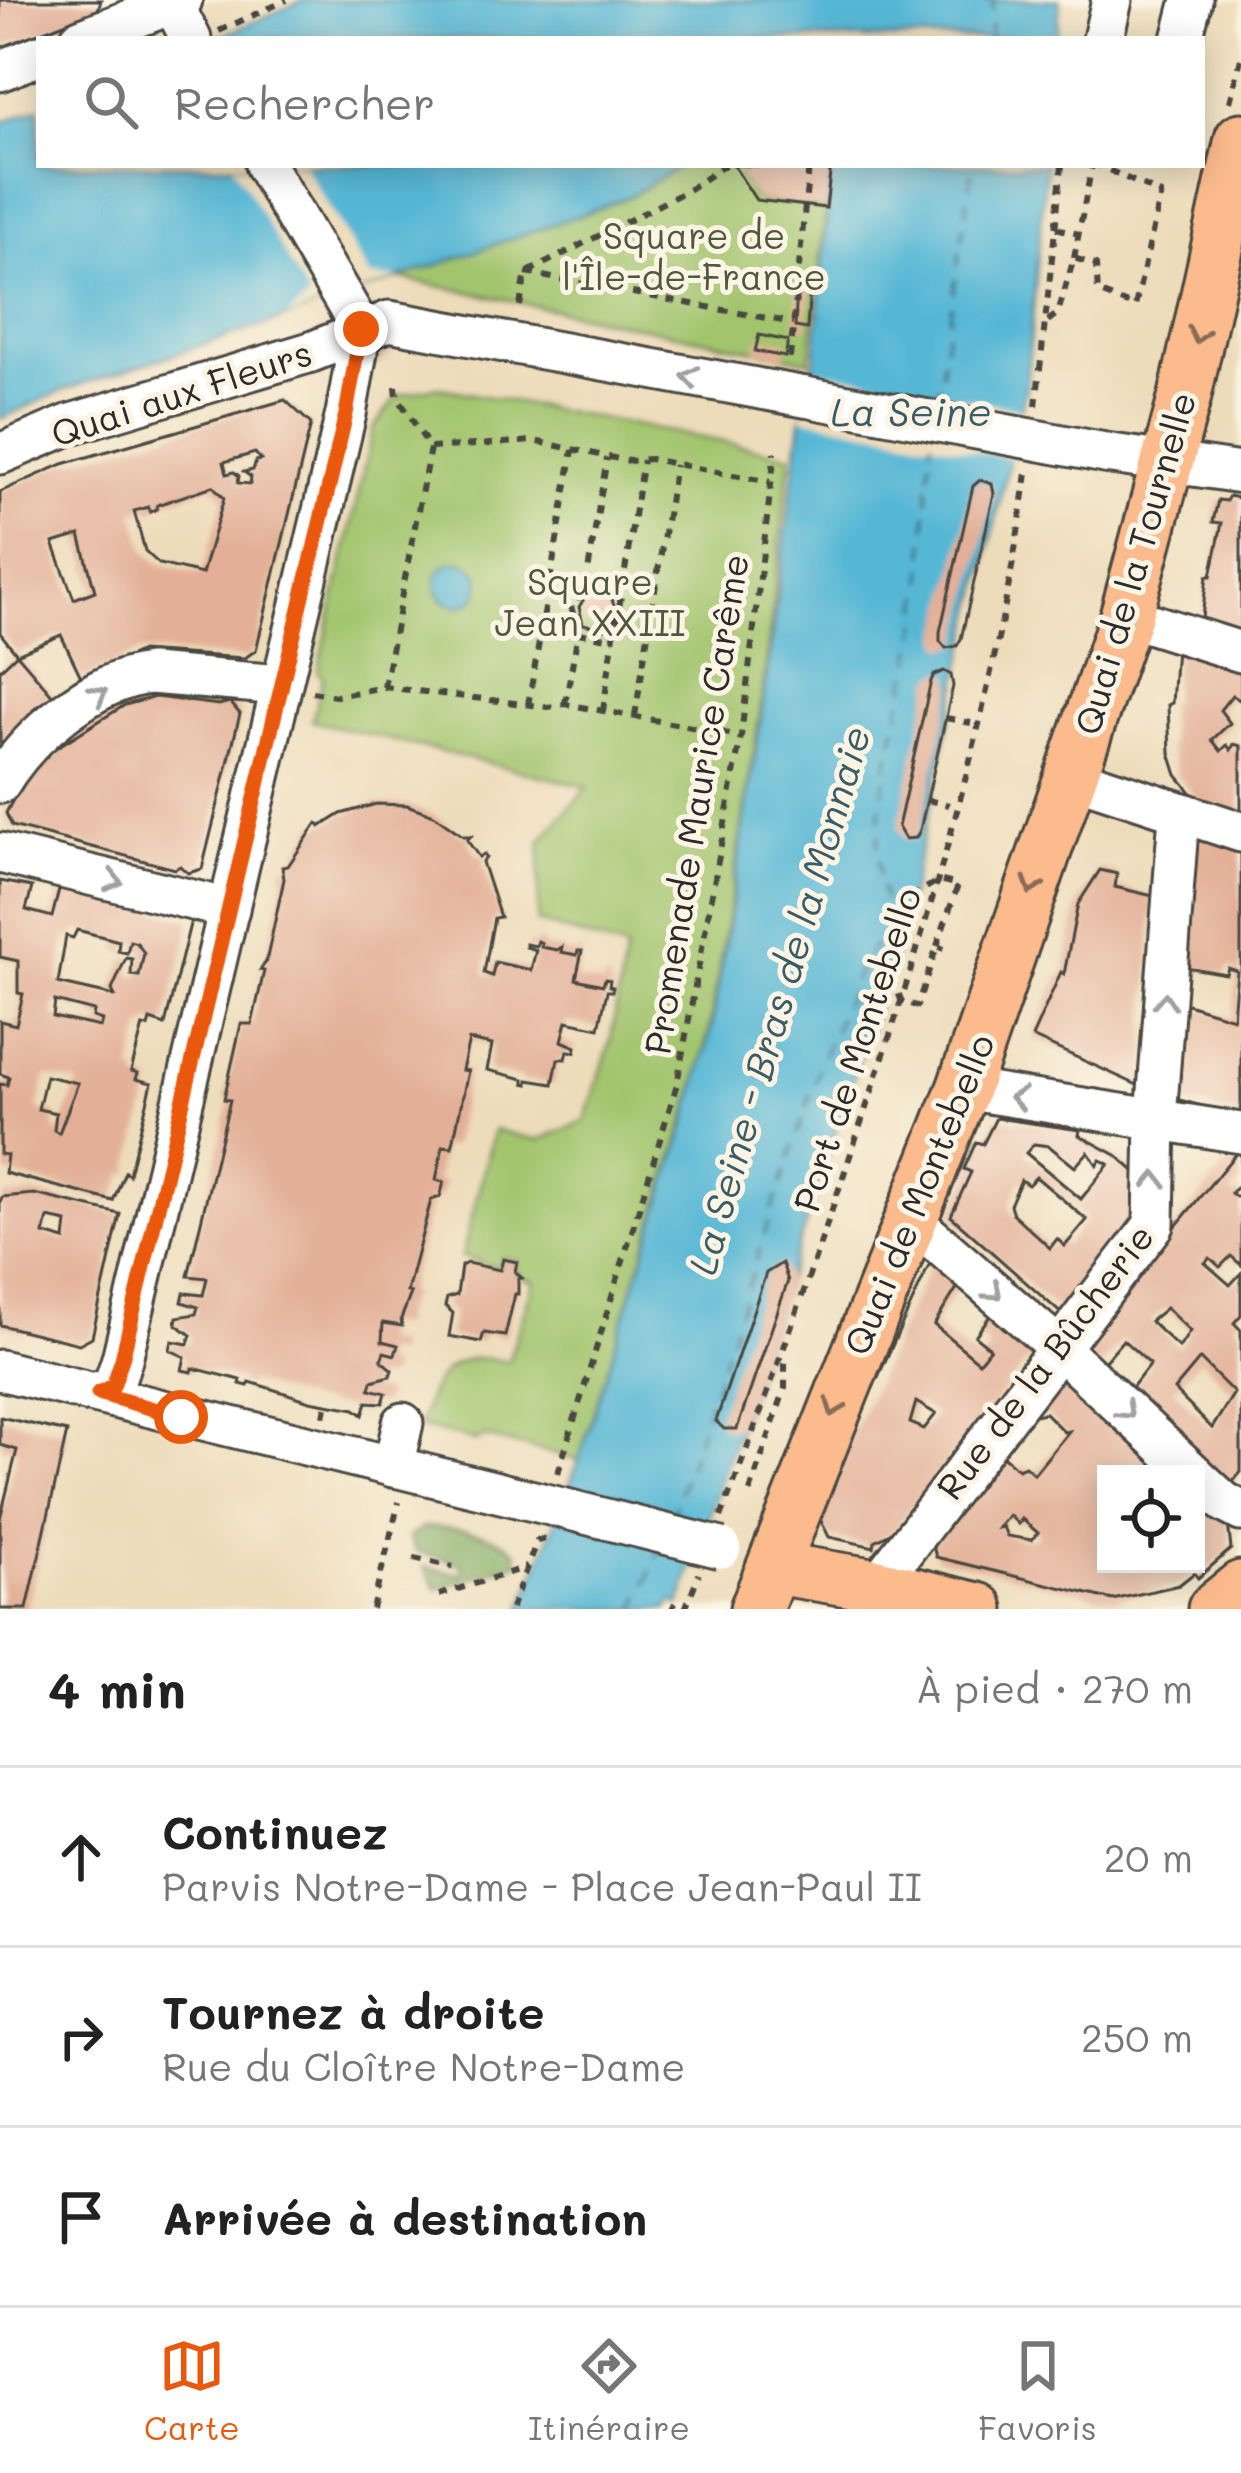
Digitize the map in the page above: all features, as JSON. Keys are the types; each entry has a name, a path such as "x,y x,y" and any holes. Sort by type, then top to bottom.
{"main road":[{"name":"Quai de la Tournelle","path":"1070,776 1126,616 1185,396 1241,139"},
{"name":"Quai de Montebello","path":"765,1588 964,1089 1070,776"},
{"path":"765,1588 877,1585 978,1609"},
{"path":"1214,1609 1241,1587"}],"street":[{"path":"1104,36 1112,0"},
{"path":"1183,36 1192,0"},
{"path":"94,36 186,17"},
{"path":"0,71 36,57"},
{"path":"98,1393 113,1386 117,1378 346,414 352,314 267,168"},
{"name":"Quai aux Fleurs","path":"0,454 71,424 311,352 352,314 1105,453 1241,473"},
{"path":"1126,616 1241,652"},
{"path":"3,770 42,728 130,678 150,674 281,685"},
{"path":"1070,776 1241,832"},
{"name":"Rue de la Bûcherie","path":"877,1585 1154,1225 1156,1118 1178,828 1186,814"},
{"path":"0,853 229,909"},
{"path":"964,1089 1241,1133"},
{"path":"910,1218 1184,1465"},
{"path":"0,1370 400,1469 554,1517 714,1547 765,1588"},
{"path":"400,1469 403,1424"},
{"path":"1205,1484 1241,1511"}],"path":[{"path":"186,17 287,0"},
{"path":"526,273 688,190 721,168"},
{"path":"790,358 809,168"},
{"path":"1034,427 1062,168"},
{"path":"1048,321 1058,313 1094,168"},
{"path":"1074,258 1096,265 1098,292 1135,307 1161,194 1102,168"},
{"path":"1056,228 1079,234"},
{"path":"1147,251 1161,255"},
{"path":"520,305 526,273"},
{"path":"526,273 793,322"},
{"path":"384,687 430,448 397,396 395,378"},
{"path":"430,448 534,441 771,482"},
{"path":"528,704 573,450"},
{"name":"Promenade Maurice Carême","path":"511,1609 537,1541 554,1517 677,1084 741,736 775,452"},
{"path":"566,704 578,633 571,606 587,582 608,456"},
{"path":"603,711 643,460"},
{"path":"635,716 675,464"},
{"name":"Port de Montebello","path":"685,1609 714,1547 785,1349 939,880 980,731 1028,469"},
{"path":"587,582 622,588"},
{"path":"601,595 603,585"},
{"path":"578,633 614,639"},
{"path":"281,685 336,696 384,687 566,704 741,736"},
{"path":"946,718 971,723"},
{"path":"927,800 950,806"},
{"path":"939,880 958,885 916,1006 902,1002 892,978 913,902 922,887 939,880"},
{"path":"750,1492 785,1388 785,1349"},
{"path":"371,1609 400,1469"},
{"path":"414,1558 453,1567"},
{"path":"439,1595 527,1567"}],"green space":[{"name":"Square de l'Île-de-France","path":"677,168 735,168 756,200 826,208 810,361 399,278 602,207"},
{"name":"Square Jean XXIII","path":"436,387 791,455 760,712 709,1032 579,1460 419,1427 431,1393 447,1370 471,1359 508,1362 534,1281 516,1271 518,1261 502,1257 499,1268 462,1257 494,1130 539,1140 585,1121 610,1044 626,950 537,922 541,840 588,787 312,721 323,678 318,672 373,429 397,396"},
{"path":"425,1527 486,1535 517,1552 518,1563 437,1589 425,1567 461,1574 464,1565 416,1551 409,1537"}],"water":[{"path":"304,0 1060,0 1057,36 221,36"},
{"path":"36,109 36,168 677,168 602,207 67,389 0,419 0,123"},
{"name":"La Seine","path":"831,168 1046,168 1026,387 901,933 680,1605 672,1601 668,1609 522,1609 577,1465 687,1121 712,1026 803,407 815,362"},
{"path":"458,562 473,569 480,584 473,599 458,606 443,599 436,584 443,569"}],"pier":[{"path":"235,168 306,168 370,277 399,278 286,318 309,297"},
{"path":"810,368 1027,410 1016,459 801,418"}],"building":[{"path":"0,0 101,0 98,10 0,48"},
{"path":"735,168 831,168 826,208 756,200"},
{"path":"797,285 810,286 807,329 795,327"},
{"path":"759,335 788,341 785,357 755,351"},
{"path":"285,400 311,424 256,650 245,658 141,651 82,679 61,635 17,654 0,633 0,492 63,464","holes":["255,453 261,460 244,472 251,477 250,484 238,483 234,472 227,474 224,462","213,486 224,498 202,574 159,564 145,551 134,511 148,507 150,512 157,505","80,535 95,591 74,599 53,543"]},
{"path":"980,480 992,484 994,494 961,639 957,646 946,648 940,632 973,486"},
{"path":"1229,496 1241,499 1241,639 1201,626 1207,576 1211,576 1222,523 1213,522 1218,500 1226,501"},
{"path":"597,588 608,590 606,596 611,596 617,615 605,629 583,624 579,607 588,592 596,594"},
{"path":"1176,648 1241,668 1241,701 1232,695 1220,710 1230,723 1212,740 1221,751 1227,745 1231,750 1234,744 1241,746 1241,820 1203,807 1177,775 1170,753 1168,705 1172,703"},
{"path":"17,654 54,697 35,708 6,743 0,743 0,670"},
{"path":"944,671 951,675 953,686 920,830 916,838 905,839 898,827 931,681"},
{"path":"155,697 219,705 230,702 240,714 202,869 188,873 180,866 175,869 12,826 6,813 33,762 125,705"},
{"path":"376,804 407,805 434,815 463,836 471,836 467,840 479,857 484,854 482,862 500,917 494,918 484,973 492,976 495,962 531,970 536,950 526,944 536,946 538,941 541,947 562,947 561,952 577,955 582,951 576,979 603,985 605,979 610,980 613,987 607,991 599,1028 567,1021 562,1041 576,1047 575,1052 558,1059 553,1084 528,1080 528,1084 487,1070 492,1045 469,1040 462,1070 468,1071 454,1139 452,1147 443,1146 436,1180 444,1182 440,1197 431,1200 402,1326 383,1323 382,1341 398,1345 395,1355 384,1352 381,1360 392,1370 390,1376 372,1381 370,1389 386,1393 383,1403 367,1402 363,1415 250,1382 248,1386 193,1368 192,1372 182,1370 185,1357 170,1350 172,1341 188,1344 191,1335 176,1324 177,1317 196,1314 198,1307 182,1302 184,1293 203,1295 207,1278 188,1276 230,1100 224,1099 241,1024 252,1024 264,971 260,970 266,962 284,879 282,867 288,866 317,823 320,827 341,814"},
{"path":"1199,833 1241,848 1241,1117 1169,1097 1171,1079 1180,1080 1184,1003 1233,1018 1237,971 1228,968 1226,974 1180,966"},
{"path":"1100,870 1117,874 1115,887 1153,896 1144,1088 1032,1037 1061,972 1064,974 1078,904"},
{"path":"0,881 32,887 26,910 52,917 60,886 191,920 165,1025 150,1020 148,1027 143,1026 131,1071 138,1073 136,1079 152,1083 129,1175 125,1172 113,1201 5,1173 7,1155 0,1154 0,1084 7,1085 9,1077 0,1074 0,1021 16,1025 23,994 18,993 18,961 0,957","holes":["77,930 119,941 118,951 127,953 130,941 137,943 144,953 139,976 131,975 132,959 126,958 112,990 115,996 58,983 66,936 73,938","55,1001 94,1011 93,1017 102,1020 100,1027 53,1017","46,1076 78,1083 59,1133 54,1130 56,1113 38,1109"]},
{"path":"996,1118 1080,1130 1079,1135 1116,1155 1140,1176 1137,1220 1063,1315 951,1216 971,1172 964,1169 976,1142 983,1144","holes":["1034,1144 1049,1146 1075,1167 1088,1152 1097,1165 1100,1160 1109,1164 1081,1199 1026,1153","1036,1177 1087,1220 1065,1246 1057,1239 1050,1248 1013,1214 1010,1205 1021,1180 1028,1185"]},
{"path":"1241,1151 1241,1182 1231,1193 1236,1197 1241,1192 1241,1265 1231,1256 1220,1267 1210,1258 1205,1263 1230,1285 1241,1273 1241,1315 1234,1323 1241,1330 1241,1472 1226,1490 1127,1394 1150,1364 1123,1340 1099,1368 1076,1347","holes":["1166,1308 1190,1331 1179,1348 1150,1321","1200,1359 1234,1393 1212,1428 1174,1390"]},
{"path":"34,1194 120,1214 92,1337 79,1344 0,1325 2,1197","holes":["48,1218 67,1222 65,1240 44,1234"]},
{"path":"503,1259 517,1262 515,1272 522,1278 505,1336 484,1333 481,1342 449,1336 453,1313 445,1306 447,1298 457,1295 461,1266 500,1270"},
{"path":"932,1259 960,1283 934,1325 979,1362 990,1348 975,1336 993,1312 1036,1350 892,1532 875,1541 874,1547 829,1537 818,1515","holes":["916,1402 936,1414 924,1429 910,1423"]},
{"path":"782,1263 788,1281 737,1429 724,1429 716,1421 766,1273"},
{"path":"1061,1370 1166,1465 1097,1465 1097,1573 1194,1573 1179,1585 1113,1600 936,1557 932,1542 1000,1454 1018,1469 1025,1466 1034,1474 1069,1431 1064,1432 1045,1413 1029,1411","holes":["1009,1515 1018,1524 1022,1519 1038,1533 1032,1540 1007,1536 1003,1527 998,1528"]},
{"path":"0,1417 67,1432 27,1609 0,1609 0,1519 17,1450 0,1445"},
{"path":"1205,1502 1228,1523 1231,1549 1205,1572"}],"ferry route":[{"path":"990,36 993,0"},
{"path":"937,400 973,168"},
{"path":"671,1518 826,1048 861,965 877,942 901,934 886,903 879,868 879,829 883,788 917,632 932,440"},
{"path":"636,1609 660,1549"}],"route":[{"path":"181,1417 98,1393 113,1386 122,1359 346,414 361,329"}],"water label":[{"name":"La Seine - Bras de la Monnaie","path":"778,1000"}]}
